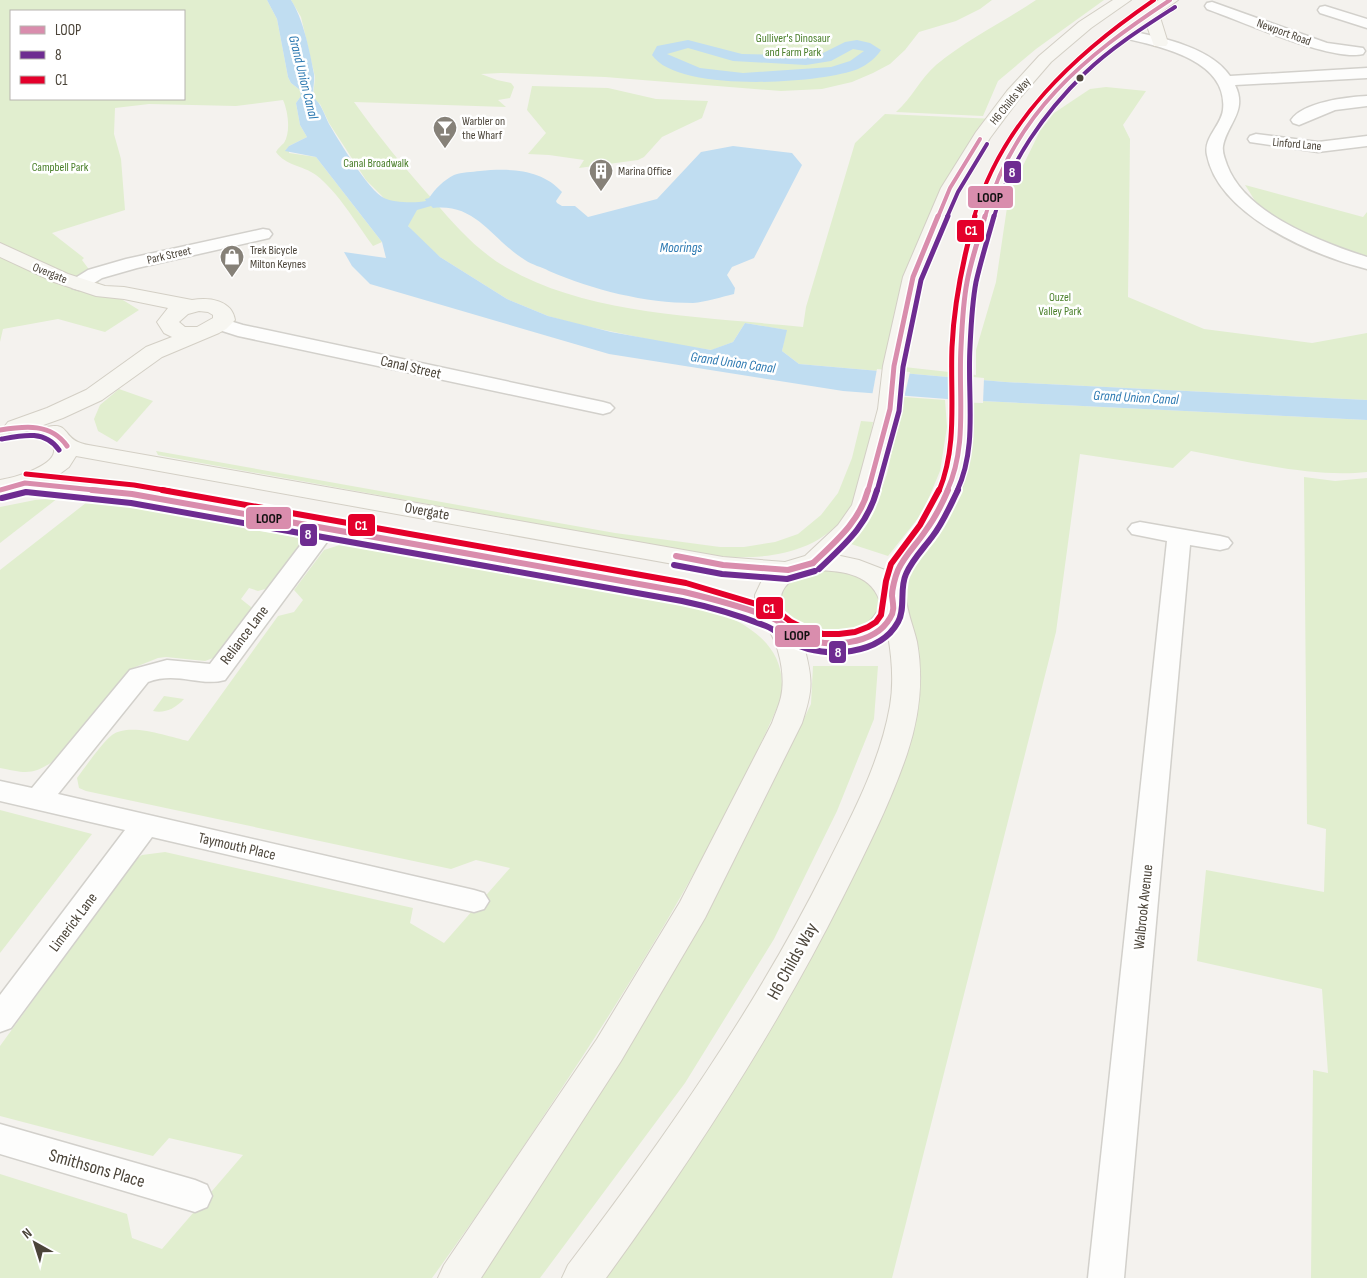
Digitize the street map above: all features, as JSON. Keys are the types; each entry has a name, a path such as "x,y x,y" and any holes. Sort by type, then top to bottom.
{"street":[{"name":"H6 Childs Way","path":"814,563 847,530 864,505 890,409 899,344 913,277 950,188 996,117 1045,59 1085,25 1124,0"},
{"name":"H6 Childs Way","path":"582,1278 696,1120 763,1014 809,932 878,790 894,749 905,705 905,644 893,601 897,572 939,510 954,476 959,452 962,419 961,350 967,282 991,195 1018,140 1049,98 1080,66 1120,33 1170,0"},
{"name":"Newport Road","path":"1212,6 1322,46 1338,50 1358,51"},
{"path":"1325,10 1367,24"},
{"path":"1151,13 1160,43"},
{"path":"1085,25 1189,52 1219,72 1227,81 1231,96 1231,111 1219,133 1214,154 1224,181 1241,200 1268,220 1298,236 1344,256 1367,262"},
{"path":"1367,28 1361,32 1356,40 1358,51 1367,64"},
{"path":"1227,81 1367,73"},
{"path":"1320,76 1348,102"},
{"path":"1299,120 1321,109 1348,102 1367,101"},
{"name":"Linford Lane","path":"1256,139 1318,148 1367,142"},
{"name":"Park Street","path":"78,284 95,274 133,263 262,234"},
{"name":"Overgate","path":"0,249 18,260 103,292 124,293 191,306 206,305 219,308 225,316 212,328 195,333 177,332 168,322 112,299 103,292"},
{"path":"154,352 165,336 168,322 176,311 191,306"},
{"path":"8,429 55,413 94,395 154,352 212,328"},
{"name":"Canal Street","path":"212,328 238,330 603,408"},
{"path":"8,486 43,476 56,466 65,456 65,442 75,419 94,395"},
{"name":"Overgate","path":"8,429 45,428 56,432 65,442 101,455 276,484 723,565 788,570"},
{"path":"8,486 64,486 132,494 684,592 714,599 779,624 800,637 817,642 836,643 854,641 871,636 883,628 891,617 893,601 884,583 862,569 834,562 814,563 788,570 777,578 770,587 767,598 768,609 779,624 797,674 796,696 787,723 693,909 609,1050 458,1278"},
{"name":"Reliance Lane","path":"39,799 139,676 164,667 216,674 326,527"},
{"path":"1140,529 1220,543"},
{"name":"Walbrook Avenue","path":"1106,1278 1179,536"},
{"name":"Taymouth Place","path":"0,790 474,901"},
{"name":"Limerick Lane","path":"0,1020 145,825"},
{"name":"Smithsons Place","path":"0,1139 194,1196"}],"green space":[{"name":"Campbell Park","path":"0,0 267,0 277,19 288,77 291,83 300,90 301,96 296,103 300,125 307,137 289,146 289,153 316,157 382,242 373,246 339,199 324,182 311,172 284,160 276,152 284,143 288,133 287,116 283,100 236,106 149,104 115,108 114,134 121,159 125,210 52,233 84,258 82,260 102,287 139,310 105,332 58,319 3,329 0,342"},
{"path":"291,0 992,0 980,9 956,21 919,32 905,50 890,64 873,73 852,82 822,89 781,91 605,77 501,73 481,74 511,83 514,87 510,98 498,100 506,107 354,102 393,153 451,221 477,247 507,268 540,284 575,296 612,305 690,317 803,327 806,307 855,143 885,114 995,119 950,188 895,366 976,375 976,350 996,282 1009,194 1040,131 1054,113 1090,89 1106,87 1146,91 1123,125 1130,139 1128,297 1204,329 1312,343 1367,333 1367,400 1005,382 799,364 782,351 786,330 745,323 733,342 712,350 671,344 576,324 548,316 507,299 440,257 423,243 366,180 329,123 320,104 313,98 315,77 301,17"},
{"path":"1036,0 1104,0 1036,49 998,81 983,116 896,112 936,65 972,39"},
{"path":"532,86 608,88 656,99 708,101 702,118 662,137 644,157 638,160 579,168 584,160 528,154 546,133 527,110"},
{"path":"1245,185 1363,217 1367,212 1367,256 1311,238 1284,225 1261,208"},
{"path":"119,389 153,401 117,442 98,431 94,419 100,405"},
{"path":"904,397 945,400 947,427 940,471 923,512 888,556 848,543 874,511 887,474"},
{"path":"961,401 1367,420 1367,472 1324,473 1302,471 1191,451 1173,468 1080,454 1056,632 892,1278 582,1278 696,1120 894,749 894,606 939,510"},
{"path":"861,421 873,422 869,446 860,484 844,517 816,541 800,548 764,556 746,557 710,555 168,457 158,455 156,451 615,533 720,547 744,547 775,542 798,534 821,515 838,493 852,458"},
{"path":"1304,477 1335,481 1367,478 1367,1278 1311,1278 1313,1070 1328,1073 1322,989 1197,961 1206,870 1324,892 1326,829 1307,824"},
{"path":"58,498 0,543 0,507 35,500"},
{"path":"91,499 299,538 298,550 269,588 258,591 249,588 241,599 251,607 251,612 216,657 205,661 166,657 158,658 133,668 58,758 43,768 30,772 0,768 0,570"},
{"path":"349,542 690,603 708,609 743,624 770,647 778,663 782,680 780,701 731,804 648,953 526,1143 432,1278 0,1278 0,1174 127,1214 132,1238 162,1249 243,1155 169,1138 153,1156 0,1116 0,1046 134,861 142,855 165,852 413,908 410,923 444,943 510,868 476,860 451,869 79,788 77,778 103,744 112,735 120,731 139,730 188,741 278,616 294,612 303,600 294,590 324,550"},
{"path":"821,570 851,574 868,584 878,597 879,604 877,612 872,619 863,626 843,634 822,633 803,627 789,616 781,603 782,590 795,578"},
{"path":"813,666 878,666 874,719 837,811 774,939 685,1083 540,1278 478,1278 650,1010 756,817 811,704"},
{"path":"164,696 184,699 170,710 153,711"},
{"path":"0,810 92,834 0,953"}],"water":[{"path":"267,0 291,0 299,16 308,46 314,74 314,98 362,176 377,193 388,200 405,202 426,201 425,199 429,198 440,185 454,175 491,170 513,170 535,174 554,184 562,192 556,201 557,203 562,206 575,206 588,217 657,199 701,152 733,146 792,153 802,165 754,258 732,267 727,275 735,288 734,294 693,303 638,298 583,284 528,262 513,252 473,217 461,211 448,208 433,208 431,206 417,210 408,226 440,257 507,299 548,316 611,332 711,350 733,342 745,323 787,330 782,351 799,364 1005,382 1367,400 1367,420 960,400 843,391 609,354 370,284 352,266 344,252 386,258 382,242 316,157 285,151 289,146 307,137 300,125 296,103 301,96 300,90 291,83 288,77 277,19"}],"pier":[{"path":"877,369 910,372 904,398 872,396"},
{"path":"950,375 984,378 983,403 948,402"}],"waterway":[{"path":"688,44 733,57 806,61 826,58 844,48 857,44 874,50 855,65 831,72 733,77 714,76 693,71 675,65 659,55 662,49 688,44"}],"transit line":[{"name":"C1","path":"26,474 134,485 686,583 773,609 800,627 823,634 847,634 868,627 876,622 884,608 888,570 898,552 924,519 946,471 952,425 952,347 956,308 966,250 984,189 1011,138 1044,91 1084,52 1154,0"},
{"name":"LOOP","path":"0,490 25,483 132,494 684,592 714,599 774,619 785,629 800,637 817,642 836,643 854,641 871,636 883,628 891,617 894,606 892,595 897,572 909,551 926,531 939,510 954,476 959,452 962,419 961,349 967,282 991,195 1018,140 1049,98 1080,66 1120,33 1170,0"},
{"name":"8","path":"2,498 26,492 131,503 682,601 712,607 769,627 796,645 816,651 856,650 875,644 890,634 899,621 905,575 916,556 933,536 946,515 963,478 968,453 971,420 970,349 976,284 999,198 1026,145 1056,104 1086,72 1125,40 1175,7"},
{"name":"LOOP","path":"813,563 847,530 864,505 890,409 894,366 913,277 950,188 980,139"},
{"name":"8","path":"819,569 854,536 872,508 899,411 903,367 921,280 958,192 987,144"},
{"name":"LOOP","path":"0,430 38,427 54,432 67,446"},
{"name":"8","path":"2,439 26,435 42,436 54,443 59,450"},
{"name":"LOOP","path":"676,556 723,565 788,570 813,563"},
{"name":"8","path":"674,565 722,574 787,579 815,571"}],"place":[{"name":"Warbler on the Wharf","path":"445,149"},
{"name":"Marina Office","path":"601,192"},
{"name":"Trek Bicycle Milton Keynes","path":"232,278"}],"park label":[{"name":"Gulliver's Dinosaur and Farm Park","path":"793,45"},
{"name":"Canal Broadwalk","path":"376,163"},
{"name":"Ouzel Valley Park","path":"1060,304"}],"water label":[{"name":"Grand Union Canal","path":"304,77"},
{"name":"Moorings","path":"681,247"},
{"name":"Grand Union Canal","path":"733,362"},
{"name":"Grand Union Canal","path":"1136,397"}]}
